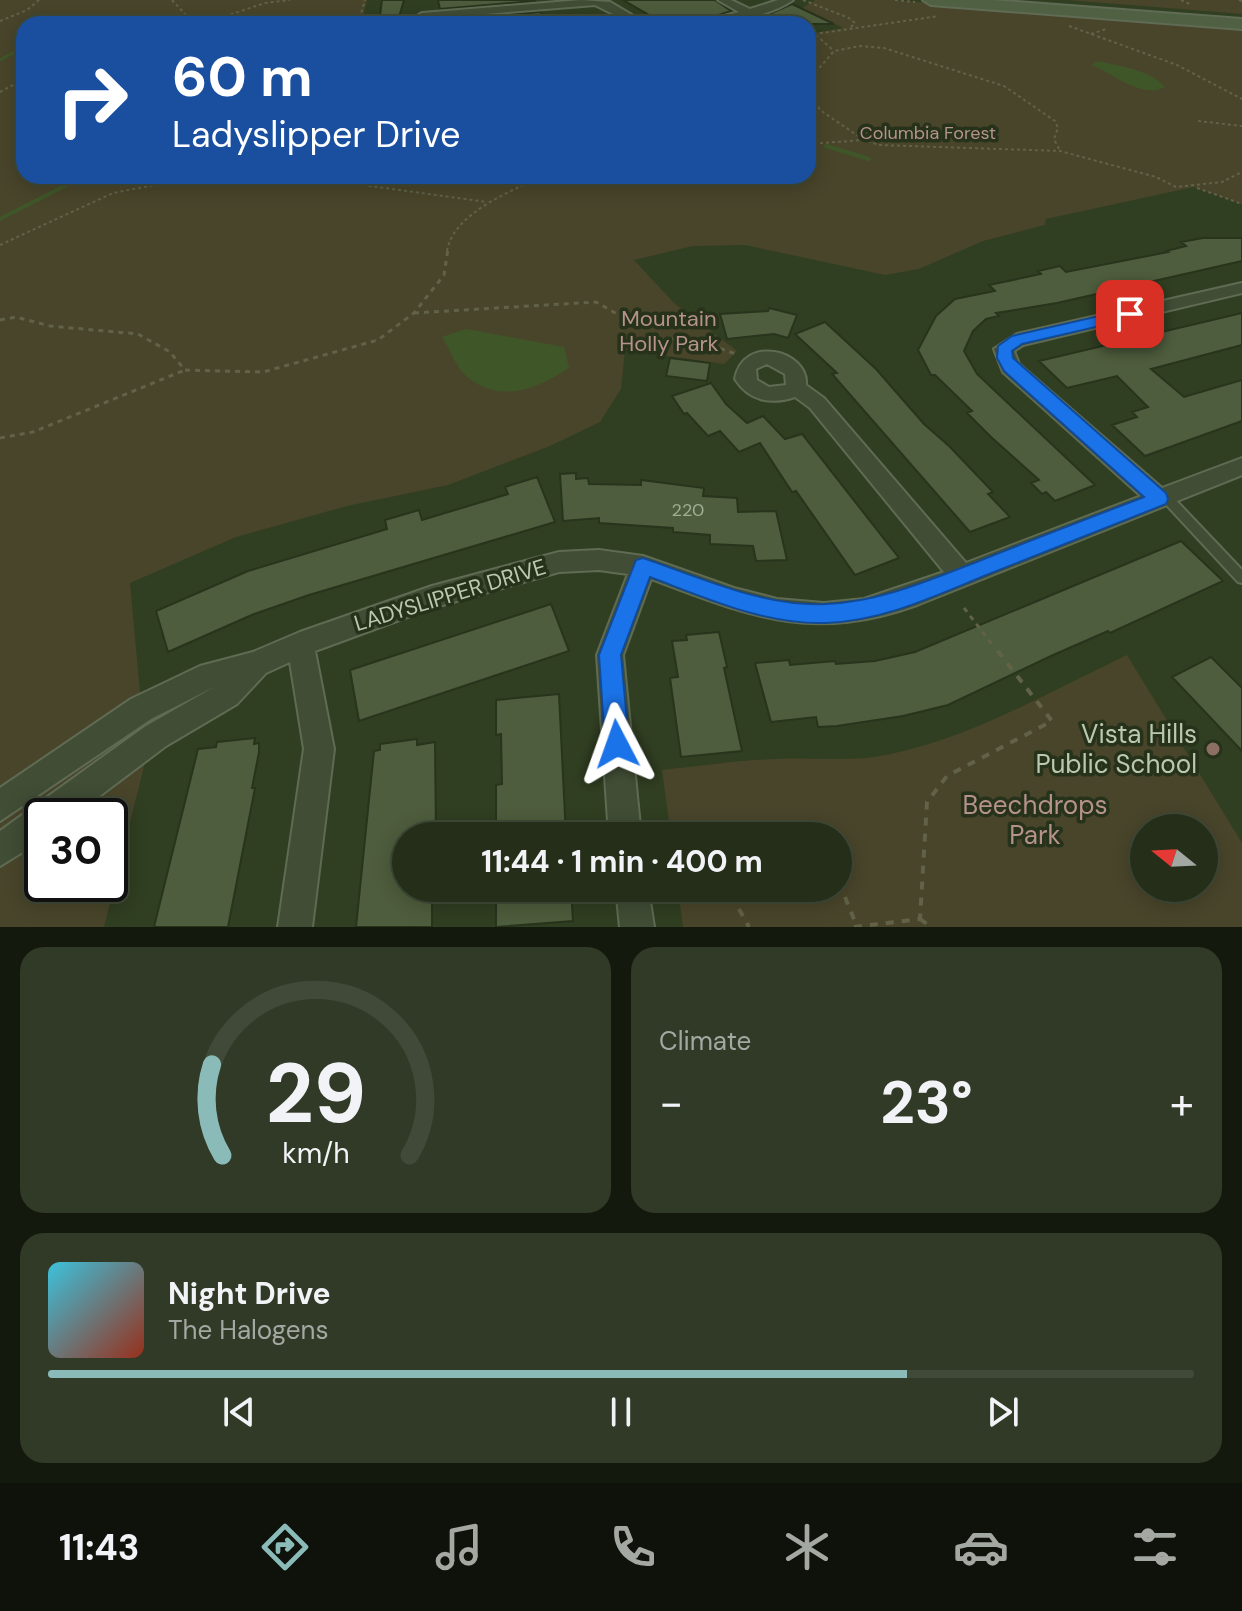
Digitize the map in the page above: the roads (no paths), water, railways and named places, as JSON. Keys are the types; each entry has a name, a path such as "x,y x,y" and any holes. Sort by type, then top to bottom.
{"main road":[{"path":"931,0 1053,4 1242,18"},
{"path":"1014,0 1242,24"}],"street":[{"path":"723,0 749,13"},
{"path":"736,16 788,0"},
{"path":"460,16 595,2 606,4 627,16"},
{"path":"1162,498 1010,367 1004,349 1017,340 1242,288"},
{"path":"765,358 784,363 795,372 796,388 781,395 755,390 745,379 750,363 765,358"},
{"path":"796,388 817,403 961,575"},
{"name":"LADYSLIPPER DRIVE","path":"0,806 141,709 210,675 256,664 300,644 432,597 559,562 599,560 643,566 734,599 777,610 824,614 864,610 908,597 1242,466"},
{"path":"624,822 610,655 643,566"},
{"path":"295,927 319,749 300,644"},
{"name":"LADYSLIPPER DRIVE","path":"72,798 156,736 227,695 256,664"},
{"path":"0,850 24,833"},
{"path":"634,902 637,927"}],"lane":[{"path":"1162,498 1242,578"}],"waterway":[{"path":"0,60 16,51"},
{"path":"826,146 869,159"},
{"path":"0,219 68,184"}],"place":[{"name":"Vista Hills Public School","path":"1213,749"}],"park label":[{"name":"Columbia Forest","path":"928,133"},
{"name":"Mountain Holly Park","path":"669,330"},
{"name":"Beechdrops Park","path":"1035,820"}]}
